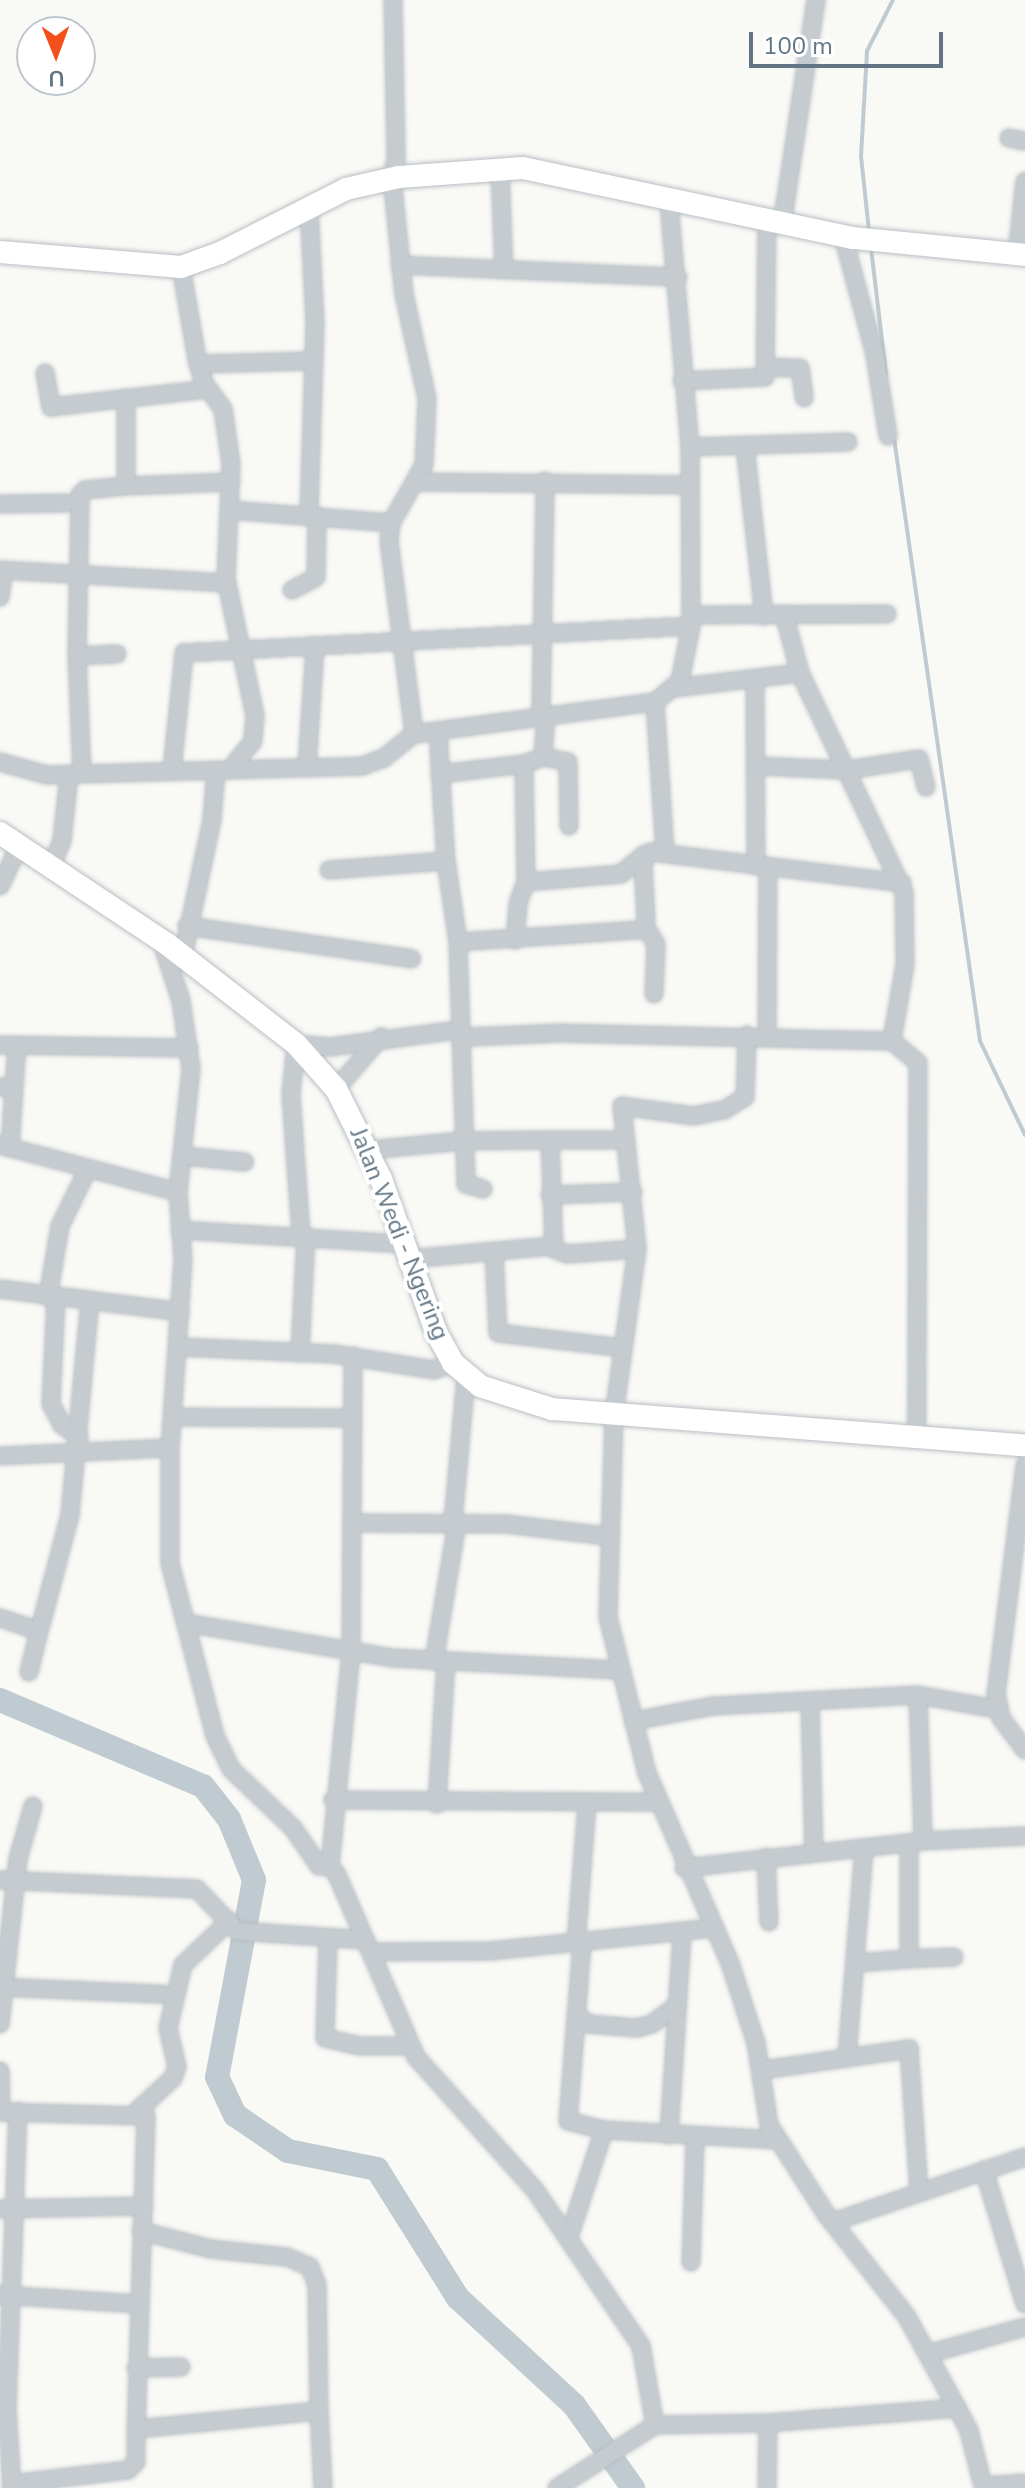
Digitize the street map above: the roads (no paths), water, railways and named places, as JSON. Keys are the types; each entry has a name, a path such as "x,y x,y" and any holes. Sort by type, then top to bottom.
{"main road":[{"path":"0,252 181,267 220,253 346,189 392,178 540,170 669,202 848,237 1021,255"},
{"name":"Jalan Wedi - Ngering","path":"0,833 172,948 296,1044 336,1089 369,1150 436,1332 460,1370"},
{"path":"460,1370 521,1403 614,1415 1025,1445"}],"street":[{"path":"393,0 396,159 392,178 400,265 427,399 427,449 419,482 391,523 389,541 414,734"},
{"path":"682,381 754,381 765,377 774,223 816,0"},
{"path":"500,171 504,270"},
{"path":"1021,255 1025,181"},
{"path":"0,762 38,775 374,763 414,734 655,702 674,688 686,663 691,620 690,447 682,381 678,277 669,202"},
{"path":"292,590 316,577 309,206"},
{"path":"848,237 875,355 888,436"},
{"path":"400,265 678,277"},
{"path":"181,267 198,364 208,389 223,409 231,482 227,583 255,716 253,741 223,769 187,926 172,948 189,1048 178,1192 194,1230 181,1312 186,1346 178,1417 170,1448 170,1563 192,1624 215,1736 231,1769 293,1828 328,1867 425,2070 484,2131 569,2237 641,2346 655,2425"},
{"path":"198,364 313,361"},
{"path":"765,367 800,368 804,398"},
{"path":"45,373 51,407 208,389"},
{"path":"126,398 126,486"},
{"path":"690,447 848,442"},
{"path":"745,446 764,616"},
{"path":"543,757 545,481"},
{"path":"50,869 62,841 75,774 80,495 126,486 231,482"},
{"path":"419,482 689,485"},
{"path":"0,504 66,503"},
{"path":"229,510 391,523"},
{"path":"0,597 2,570 227,583"},
{"path":"784,614 800,673 902,883 908,912 905,964 892,1041"},
{"path":"172,770 182,655 242,647 542,634 784,614 887,614"},
{"path":"307,767 315,645"},
{"path":"77,656 117,654"},
{"path":"674,688 800,673"},
{"path":"755,680 767,1038"},
{"path":"655,702 665,852"},
{"path":"438,732 446,861 458,942 467,1186 483,1189"},
{"path":"440,774 524,764 543,757 568,762 569,826"},
{"path":"756,766 847,770 922,760 926,787"},
{"path":"515,940 518,903 526,882 524,764"},
{"path":"0,886 20,844"},
{"path":"526,882 621,874 645,854 665,852 762,868 902,883"},
{"path":"645,854 645,926 656,944 654,994"},
{"path":"329,870 446,861"},
{"path":"187,926 412,959"},
{"path":"458,942 636,931 645,926"},
{"path":"300,1353 303,1235 291,1094 296,1044 330,1047 381,1037 457,1030 463,1034 747,1035 892,1041 918,1063 917,1438"},
{"path":"747,1035 745,1097 724,1110 694,1116 629,1104 621,1110 633,1192 637,1249 614,1415 607,1536 608,1617 618,1670 658,1802 684,1868 715,1928 763,2070 765,2111 776,2140 931,2353 969,2431 983,2487 1025,2483"},
{"path":"336,1089 381,1037"},
{"path":"178,1192 87,1171 5,1146 8,1045 189,1048"},
{"path":"550,1140 551,1246"},
{"path":"369,1150 463,1141 626,1140"},
{"path":"183,1156 245,1162"},
{"path":"78,1444 62,1425 51,1404 52,1297 60,1226 87,1171"},
{"path":"550,1195 633,1192"},
{"path":"194,1230 303,1235 407,1252 494,1252 551,1246 567,1254 637,1249"},
{"path":"494,1252 499,1334 623,1348"},
{"path":"0,1289 181,1312"},
{"path":"29,1672 70,1515 90,1301"},
{"path":"186,1346 353,1356 434,1370 460,1370 455,1523 440,1662 437,1804"},
{"path":"328,1867 351,1653 355,1523 353,1356"},
{"path":"178,1417 352,1418"},
{"path":"0,1456 78,1444 170,1448"},
{"path":"1025,1465 996,1709 1025,1750"},
{"path":"355,1523 455,1523 607,1536"},
{"path":"0,1618 39,1631"},
{"path":"192,1624 351,1653 440,1662 618,1670"},
{"path":"633,1721 713,1706 918,1695 996,1709"},
{"path":"909,1959 916,1842 918,1695"},
{"path":"810,1703 814,1853"},
{"path":"333,1800 587,1805 658,1802"},
{"path":"587,1805 578,2016 568,2121 572,2127 695,2139 776,2140"},
{"path":"0,2024 8,1880 33,1806"},
{"path":"684,1868 916,1842 1025,1836"},
{"path":"847,2056 864,1849"},
{"path":"766,1857 769,1922"},
{"path":"8,1880 197,1889 239,1929 363,1943 579,1944 715,1928"},
{"path":"136,2112 173,2078 177,2067 167,2041 183,1965 239,1929"},
{"path":"669,2135 682,1934"},
{"path":"328,1940 325,2038 360,2046 411,2046"},
{"path":"856,1963 954,1957"},
{"path":"2,1987 162,1994"},
{"path":"578,2016 589,2024 637,2028 652,2024 677,2005"},
{"path":"763,2070 847,2056 910,2050 919,2193"},
{"path":"0,2071 6,2112 4,2421 12,2486 128,2470 136,2462 138,2304 149,2123 136,2112 6,2112"},
{"path":"569,2237 604,2130"},
{"path":"691,2262 695,2139"},
{"path":"833,2222 1025,2157"},
{"path":"984,2170 1025,2304"},
{"path":"7,2209 144,2206"},
{"path":"141,2231 211,2249 287,2257 310,2267 317,2285 323,2488"},
{"path":"6,2295 138,2304"},
{"path":"931,2353 1025,2327"},
{"path":"136,2368 181,2367"},
{"path":"557,2488 655,2425 768,2423 957,2408"},
{"path":"136,2429 319,2411"},
{"path":"767,2488 768,2423"}],"waterway":[{"path":"869,231 861,156 867,51 893,0"},
{"path":"871,248 886,374"},
{"path":"894,438 980,1041 1025,1135"},
{"path":"0,1700 203,1786 229,1819 254,1880 217,2077 235,2115 288,2151 377,2169 458,2298 574,2405 633,2488"}]}
